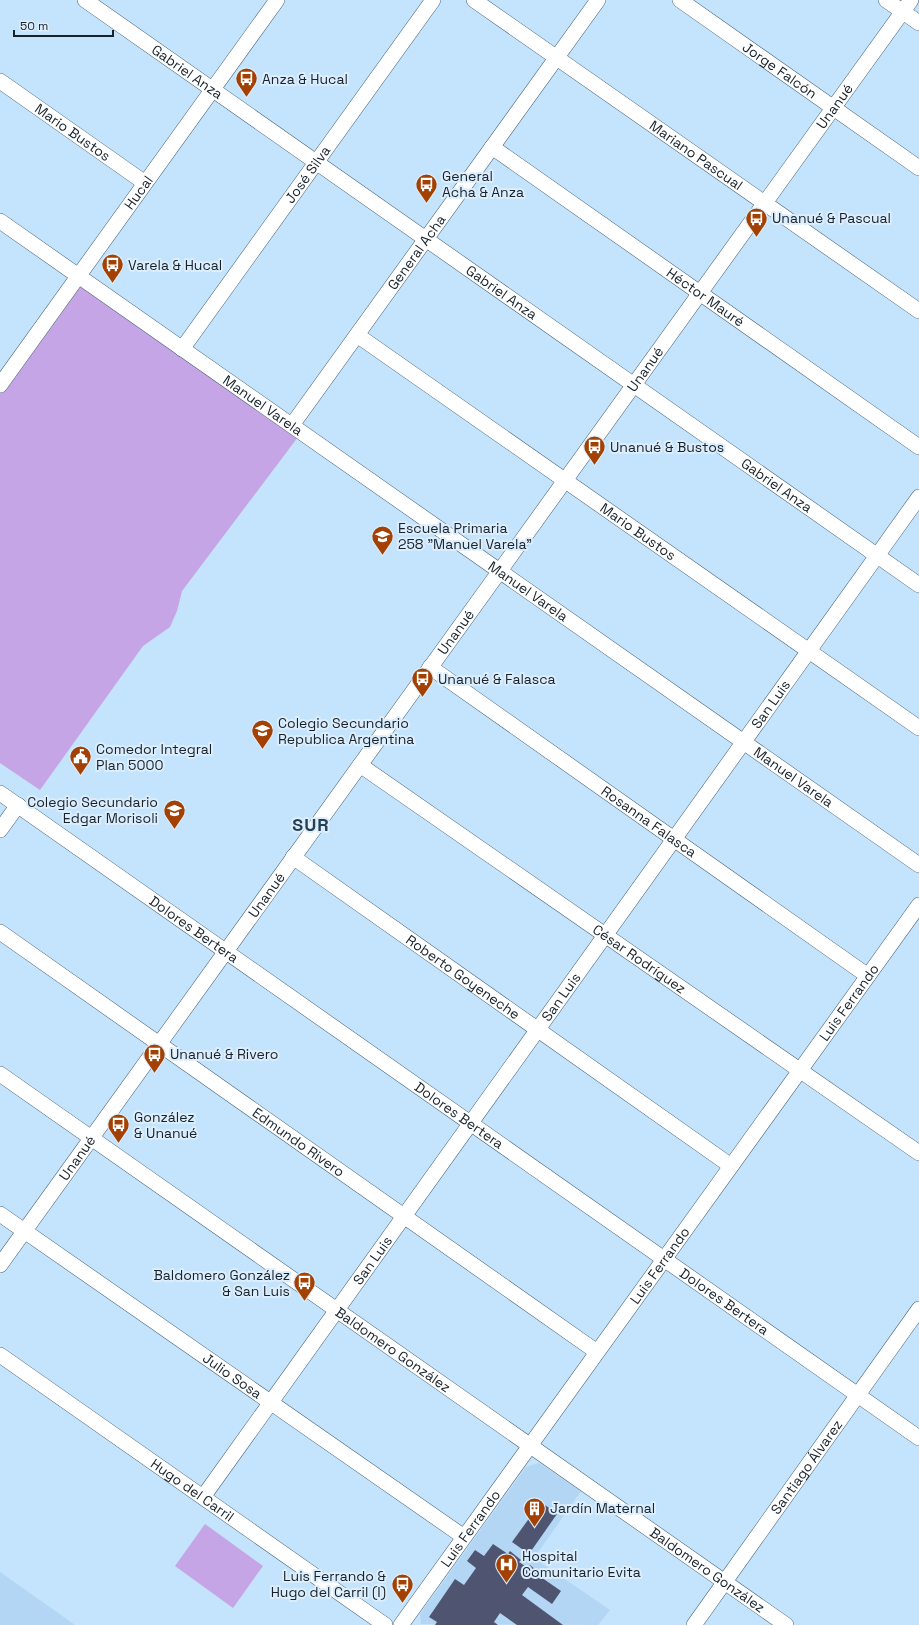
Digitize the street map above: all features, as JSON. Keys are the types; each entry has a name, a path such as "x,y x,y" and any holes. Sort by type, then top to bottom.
{"street":[{"name":"Gabriel Anza","path":"85,0 919,585"},
{"name":"Hucal","path":"0,385 5,368 78,276 277,0"},
{"name":"José Silva","path":"182,349 434,0"},
{"name":"Mariano Pascual","path":"474,0 919,311"},
{"name":"General Acha","path":"292,425 598,0"},
{"name":"Jorge Falcón","path":"680,0 919,168"},
{"path":"886,0 907,6 919,23"},
{"name":"Unanué","path":"0,1265 907,6"},
{"name":"Mario Bustos","path":"0,81 145,183"},
{"name":"Héctor Mauré","path":"492,147 919,447"},
{"name":"Manuel Varela","path":"0,221 919,865"},
{"name":"Mario Bustos","path":"357,335 919,728"},
{"name":"San Luis","path":"203,1497 919,497"},
{"name":"Rosanna Falasca","path":"430,667 868,976"},
{"name":"César Rodríguez","path":"360,764 919,1153"},
{"name":"Dolores Bertera","path":"0,793 919,1438"},
{"path":"0,830 18,805"},
{"name":"Roberto Goyeneche","path":"294,857 731,1166"},
{"name":"Luis Ferrando","path":"401,1625 919,905"},
{"name":"Edmundo Rivero","path":"0,932 597,1352"},
{"name":"Baldomero González","path":"0,1074 786,1625"},
{"name":"Julio Sosa","path":"0,1214 464,1537"},
{"name":"Santiago Álvarez","path":"694,1625 919,1309"},
{"name":"Hugo del Carril","path":"0,1355 385,1625"}],"shaded area":[{"path":"77,280 298,437 182,591 177,611 170,627 143,646 40,790 0,763 0,388"},
{"name":"Hospital Comunitario Evita","path":"539,1463 581,1491 534,1558 610,1610 598,1625 421,1624 420,1614 526,1467"},
{"path":"205,1524 263,1566 233,1608 175,1566"},
{"path":"0,1572 75,1625 0,1625"}],"building":[{"name":"Jardín Maternal","path":"541,1502 557,1514 529,1554 512,1542"},
{"path":"493,1544 508,1554 510,1551 521,1560 519,1562 528,1568 530,1565 537,1571 535,1573 561,1591 552,1604 528,1587 522,1595 563,1625 517,1625 500,1613 494,1622 498,1625 435,1625 437,1622 429,1617 455,1579 464,1585 476,1568 467,1561 475,1550 484,1556"}],"place":[{"name":"Anza & Hucal","path":"246,98"},
{"name":"General Acha & Anza","path":"427,204"},
{"name":"Unanué & Pascual","path":"757,238"},
{"name":"Varela & Hucal","path":"112,284"},
{"name":"Unanué & Bustos","path":"594,466"},
{"name":"Escuela Primaria 258 \"Manuel Varela\"","path":"383,556"},
{"name":"Unanué & Falasca","path":"423,698"},
{"name":"Colegio Secundario Republica Argentina","path":"262,750"},
{"name":"Comedor Integral Plan 5000","path":"81,776"},
{"name":"Colegio Secundario Edgar Morisoli","path":"174,830"},
{"name":"Unanué & Rivero","path":"154,1074"},
{"name":"González & Unanué","path":"119,1144"},
{"name":"Baldomero González & San Luis","path":"305,1302"},
{"name":"Jardín Maternal","path":"535,1528"},
{"name":"Hospital Comunitario Evita","path":"506,1584"},
{"name":"Luis Ferrando & Hugo del Carril (I)","path":"402,1604"}],"district":[{"name":"SUR","path":"311,825"}]}
